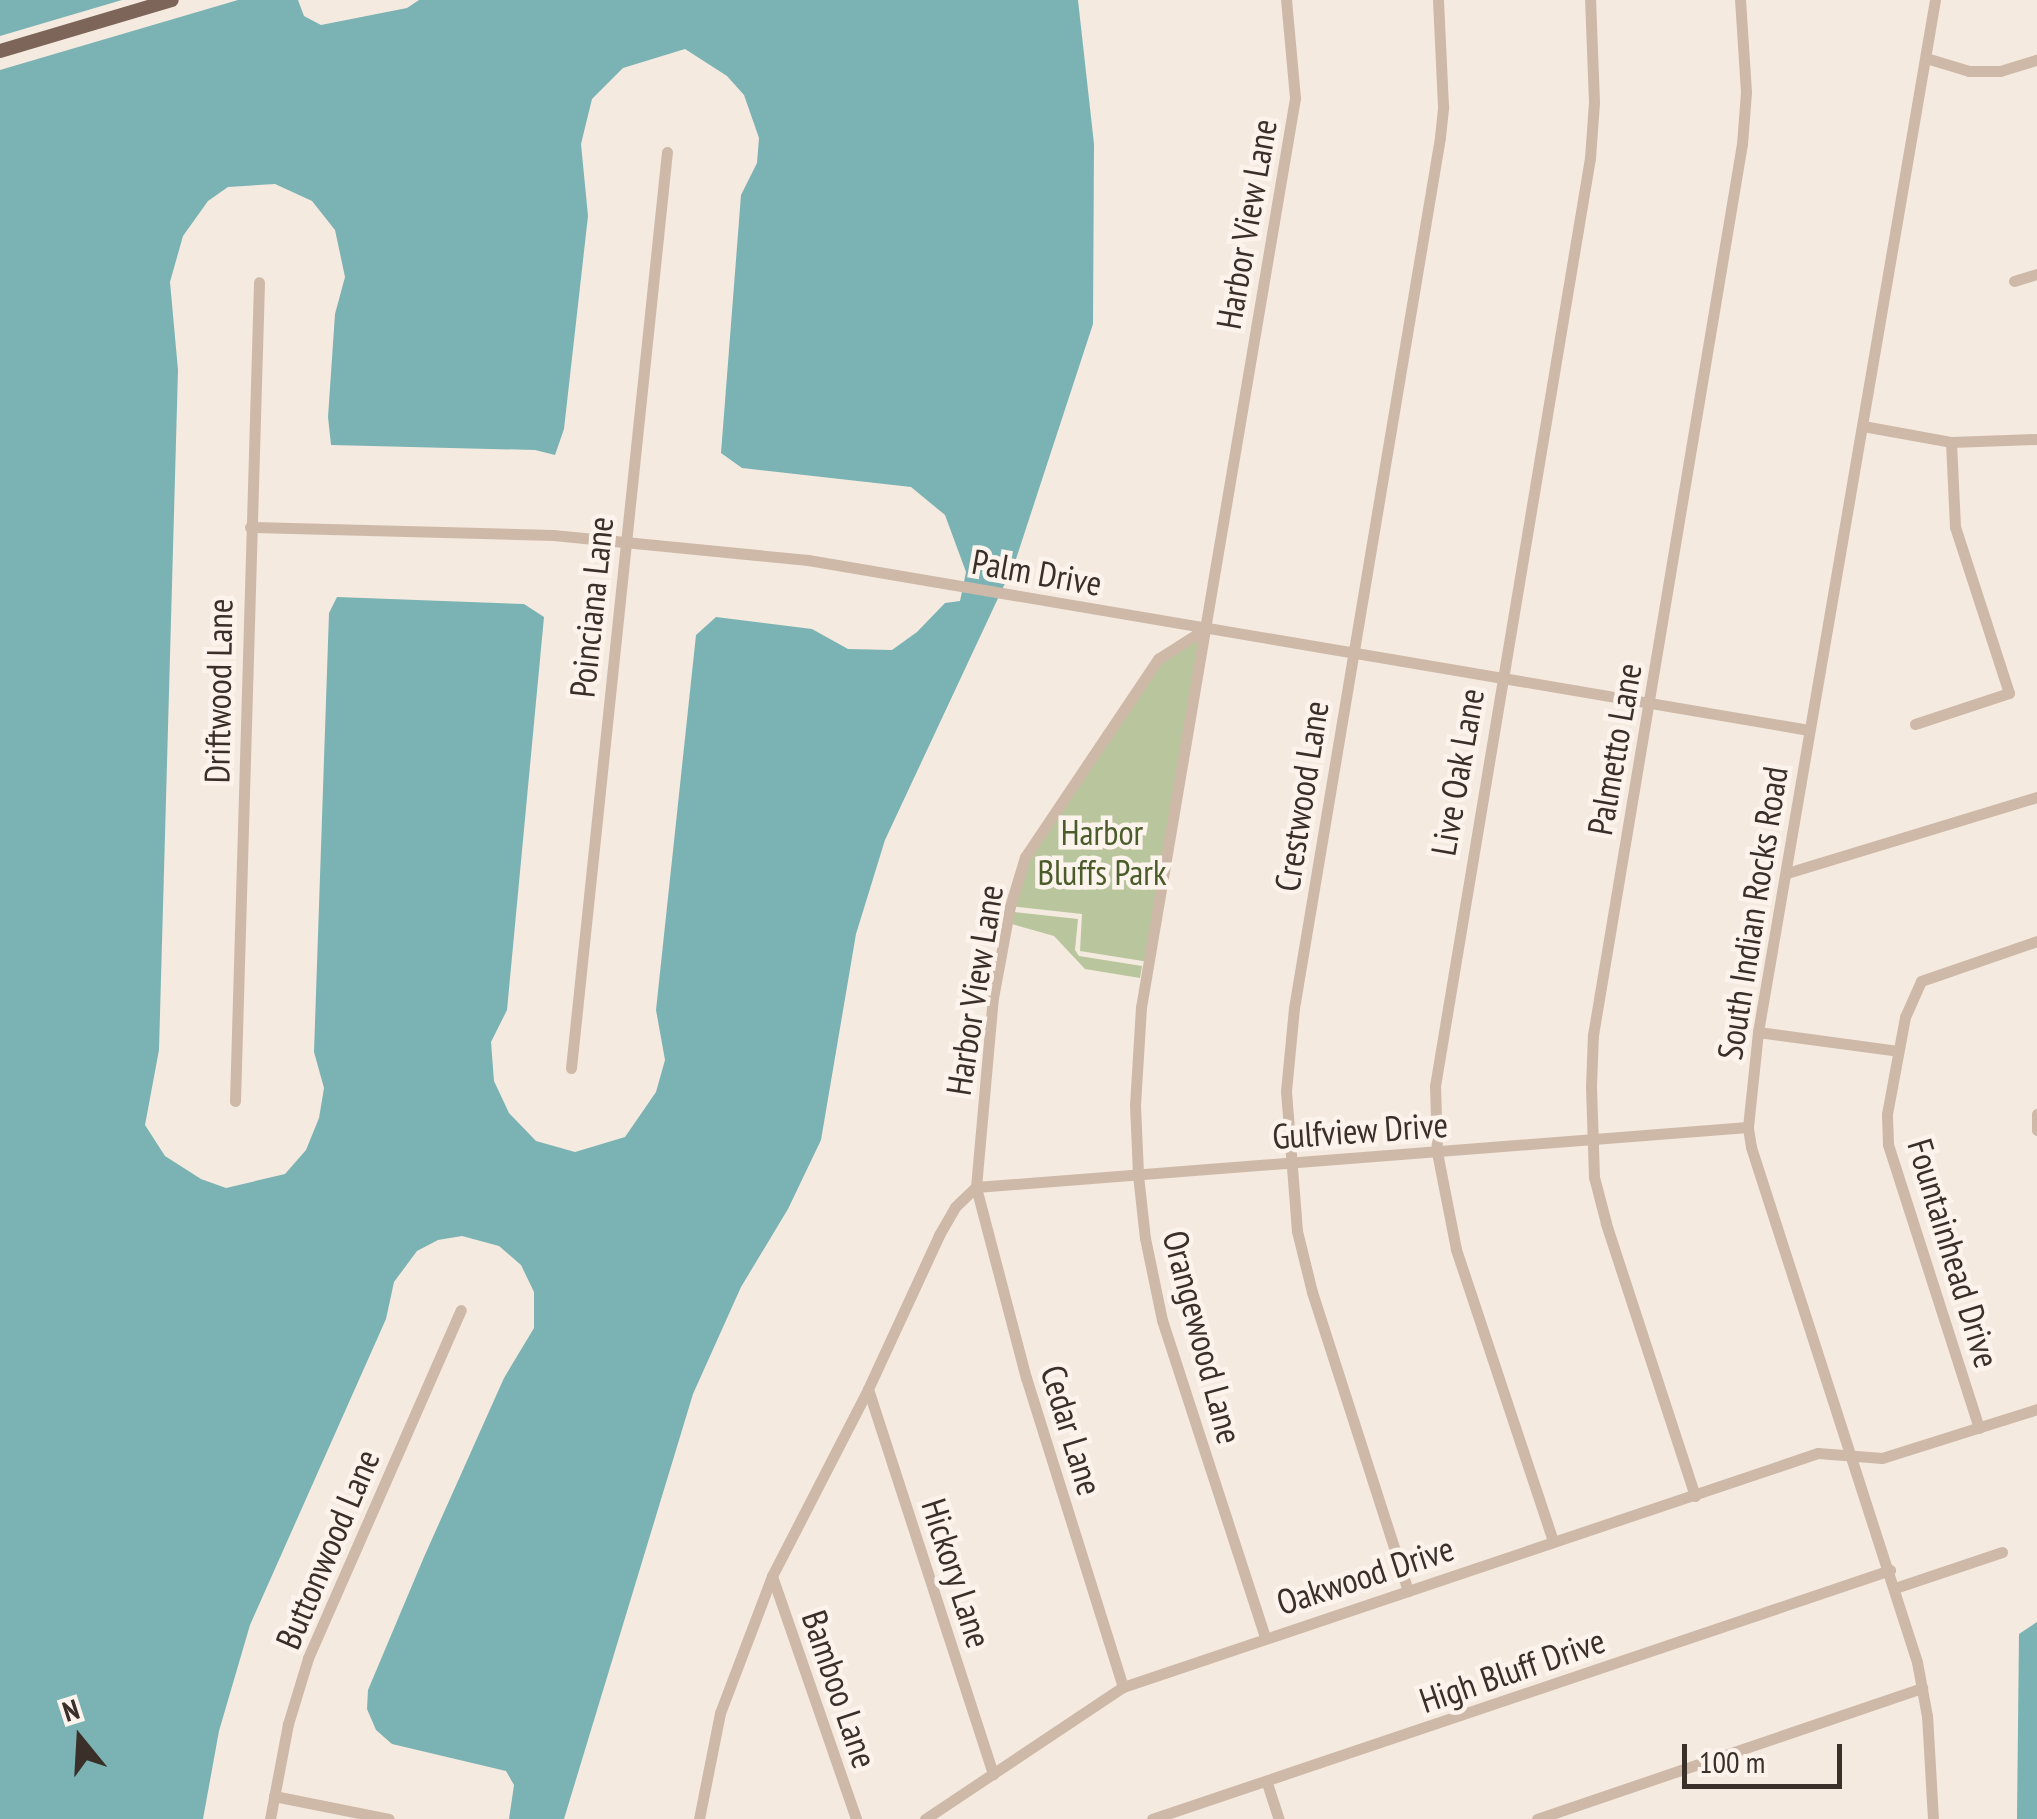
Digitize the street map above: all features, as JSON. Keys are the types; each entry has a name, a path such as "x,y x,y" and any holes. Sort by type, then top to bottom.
{"main road":[{"path":"0,51 172,0"}],"street":[{"name":"Harbor View Lane","path":"976,1187 994,998 1010,906 1025,857 1158,659 1206,629 1295,98 1286,0"},
{"name":"Crestwood Lane","path":"1408,1591 1312,1292 1297,1231 1286,1091 1294,1008 1440,137 1443,106 1438,0"},
{"name":"Live Oak Lane","path":"1553,1541 1456,1250 1437,1152 1435,1086 1442,1024 1590,158 1594,102 1590,0"},
{"name":"Palmetto Lane","path":"1696,1496 1594,1177 1593,1036 1742,144 1746,92 1740,0"},
{"name":"South Indian Rocks Road","path":"1928,1818 1922,1688 1890,1570 1751,1147 1748,1127 1758,1032 1935,0"},
{"path":"1926,58 1969,71 2000,71 2037,60"},
{"name":"Poinciana Lane","path":"571,1068 666,152"},
{"path":"2014,281 2037,274"},
{"name":"Driftwood Lane","path":"234,1101 259,282"},
{"path":"1864,426 1951,442 2037,439"},
{"path":"1915,724 2009,693 1954,527 1951,442"},
{"name":"Palm Drive","path":"250,527 456,531 808,560 1809,730"},
{"name":"Orangewood Lane","path":"1206,629 1141,1007 1135,1105 1138,1174 1145,1238 1162,1320 1265,1637"},
{"path":"1787,874 2037,797"},
{"name":"Fountainhead Drive","path":"1979,1428 1888,1144 1887,1114 1908,1004 1921,981 2037,941"},
{"path":"1758,1032 1898,1051"},
{"path":"2037,1114 2037,1130"},
{"name":"Gulfview Drive","path":"976,1187 1748,1127"},
{"path":"699,1819 720,1712 772,1576 868,1388 939,1235 955,1207 976,1187"},
{"name":"Cedar Lane","path":"976,1187 1026,1378 1123,1688"},
{"name":"Buttonwood Lane","path":"270,1819 308,1658 461,1310"},
{"name":"Hickory Lane","path":"868,1388 993,1774"},
{"name":"Oakwood Drive","path":"926,1819 1123,1688 1818,1453 1882,1458 2037,1409"},
{"path":"1895,1588 2002,1552"},
{"name":"High Bluff Drive","path":"1152,1819 1890,1570"},
{"name":"Bamboo Lane","path":"772,1576 856,1819"},
{"path":"1538,1819 1922,1688"},
{"path":"1267,1782 1279,1819"},
{"path":"274,1796 389,1819"}],"green space":[{"name":"Harbor Bluffs Park","path":"1205,629 1149,962 1080,951 1082,914 1010,906 1025,857 1158,659"},
{"path":"1014,912 1078,919 1075,950 1079,956 1142,966 1140,978 1085,969 1054,936 1012,924"}],"water":[{"path":"0,0 298,0 304,16 321,25 407,8 419,0 1078,0 1094,144 1093,324 1015,562 885,840 856,934 821,1140 788,1209 741,1287 693,1394 564,1819 509,1819 514,1785 506,1771 392,1744 376,1730 367,1709 368,1690 424,1557 504,1378 534,1328 534,1292 521,1265 499,1246 462,1236 438,1240 417,1251 394,1282 386,1319 250,1625 219,1731 203,1819 0,1819","holes":["685,49 727,76 744,95 759,138 757,163 741,195 721,453 742,468 911,487 945,515 966,572 960,601 945,603 917,632 892,650 848,649 812,629 716,617 696,635 656,1010 665,1060 656,1092 625,1137 575,1152 536,1141 509,1113 494,1081 491,1042 507,1010 544,617 524,604 337,597 329,613 314,1052 324,1088 319,1118 306,1150 285,1174 226,1188 201,1179 165,1156 145,1125 159,1050 178,370 170,282 183,236 208,201 228,187 275,184 312,201 335,230 345,277 335,314 328,417 331,445 535,450 555,455 564,429 588,216 581,144 592,99 623,68"]},
{"path":"2037,1622 2037,1819 2017,1819 2019,1634"}],"pier":[{"path":"122,0 238,0 0,70 0,36"}]}
